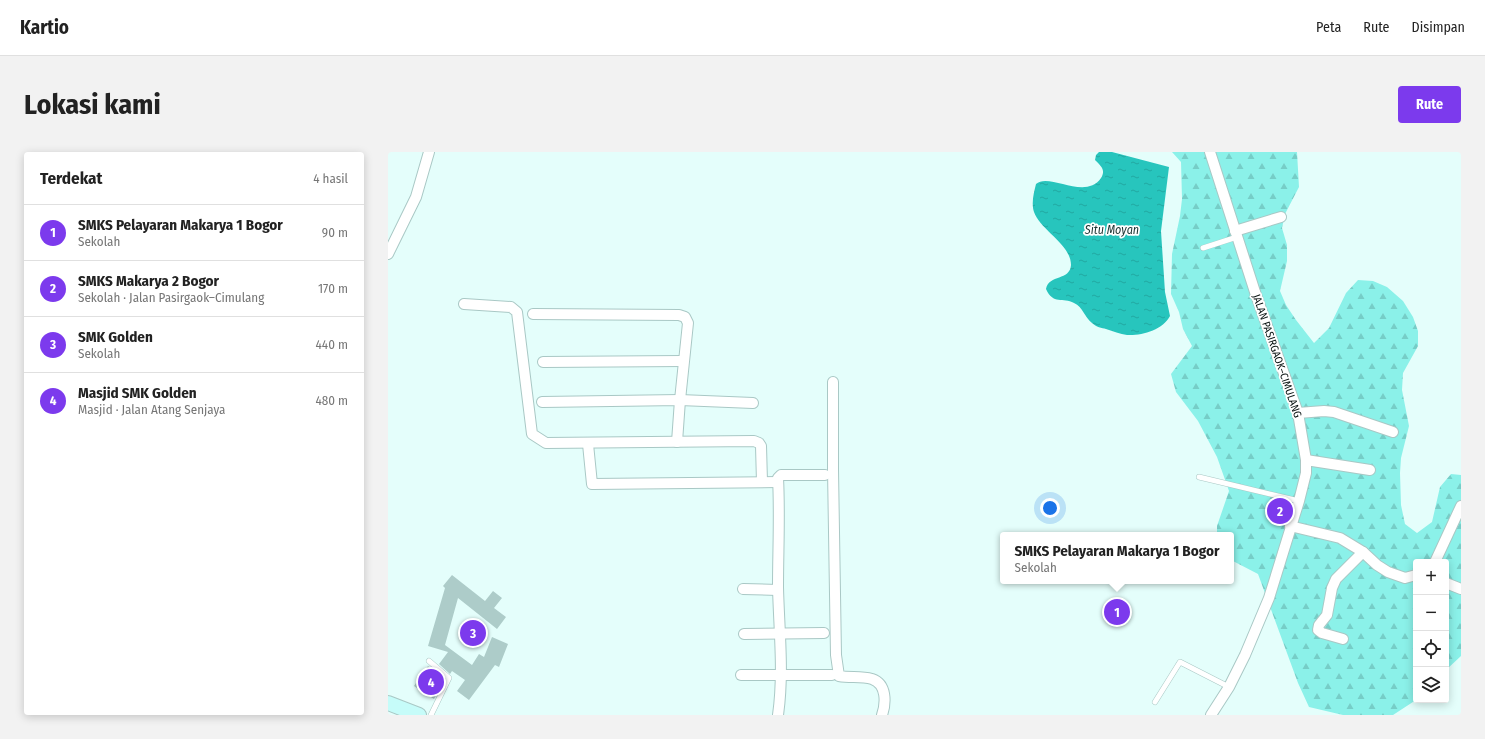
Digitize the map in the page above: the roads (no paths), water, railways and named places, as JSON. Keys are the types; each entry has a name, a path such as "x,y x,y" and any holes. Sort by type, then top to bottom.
{"main road":[{"path":"388,703 418,715"}],"street":[{"path":"388,254 416,197 429,152"},
{"name":"JALAN PASIRGAOK–CIMULANG","path":"1210,152 1276,353 1298,413 1306,460 1306,473 1299,501 1268,598 1245,655 1229,687 1211,715"},
{"path":"1236,234 1281,218"},
{"path":"464,304 511,307 517,312 532,434 546,443 588,444 754,441 759,443 761,446 762,482"},
{"path":"533,314 679,315 685,317 688,323 683,360 677,442"},
{"path":"543,362 683,360"},
{"path":"834,382 834,543 836,655 838,672 839,676 872,679 880,684 884,691 885,707 882,715"},
{"path":"542,402 680,400 753,403"},
{"path":"1298,413 1324,411 1334,412 1392,432"},
{"path":"588,444 592,484 778,482"},
{"path":"1306,460 1370,470"},
{"path":"778,715 781,694 781,675 778,590 778,476 825,475"},
{"path":"1436,559 1461,506"},
{"path":"1290,526 1340,538 1363,552 1377,565 1388,572 1406,578 1413,576"},
{"path":"1343,639 1322,633 1318,630 1319,625 1327,615 1332,588 1336,579 1363,552"},
{"path":"1449,584 1461,589"},
{"path":"743,589 778,590"},
{"path":"744,634 824,633"},
{"path":"741,675 832,675"}],"lane":[{"path":"1202,248 1236,234"},
{"path":"1199,477 1299,501"},
{"path":"429,661 449,678 431,715"},
{"path":"1156,702 1180,662 1229,687"}],"water":[{"name":"Situ Moyan","path":"1099,152 1112,152 1169,167 1161,231 1165,292 1170,316 1162,325 1145,333 1127,335 1097,326 1090,321 1077,305 1070,301 1055,299 1046,289 1051,281 1067,273 1070,270 1071,265 1070,257 1066,250 1037,219 1033,209 1036,184 1042,181 1049,181 1077,187 1086,187 1094,184 1101,178 1103,173 1101,166 1095,160 1096,155"}],"place":[{"name":"SMKS Makarya 2 Bogor","path":"1280,511"},
{"name":"SMKS Pelayaran Makarya 1 Bogor","path":"1117,612"},
{"name":"SMK Golden","path":"473,633"},
{"name":"Masjid SMK Golden","path":"431,682"}]}
